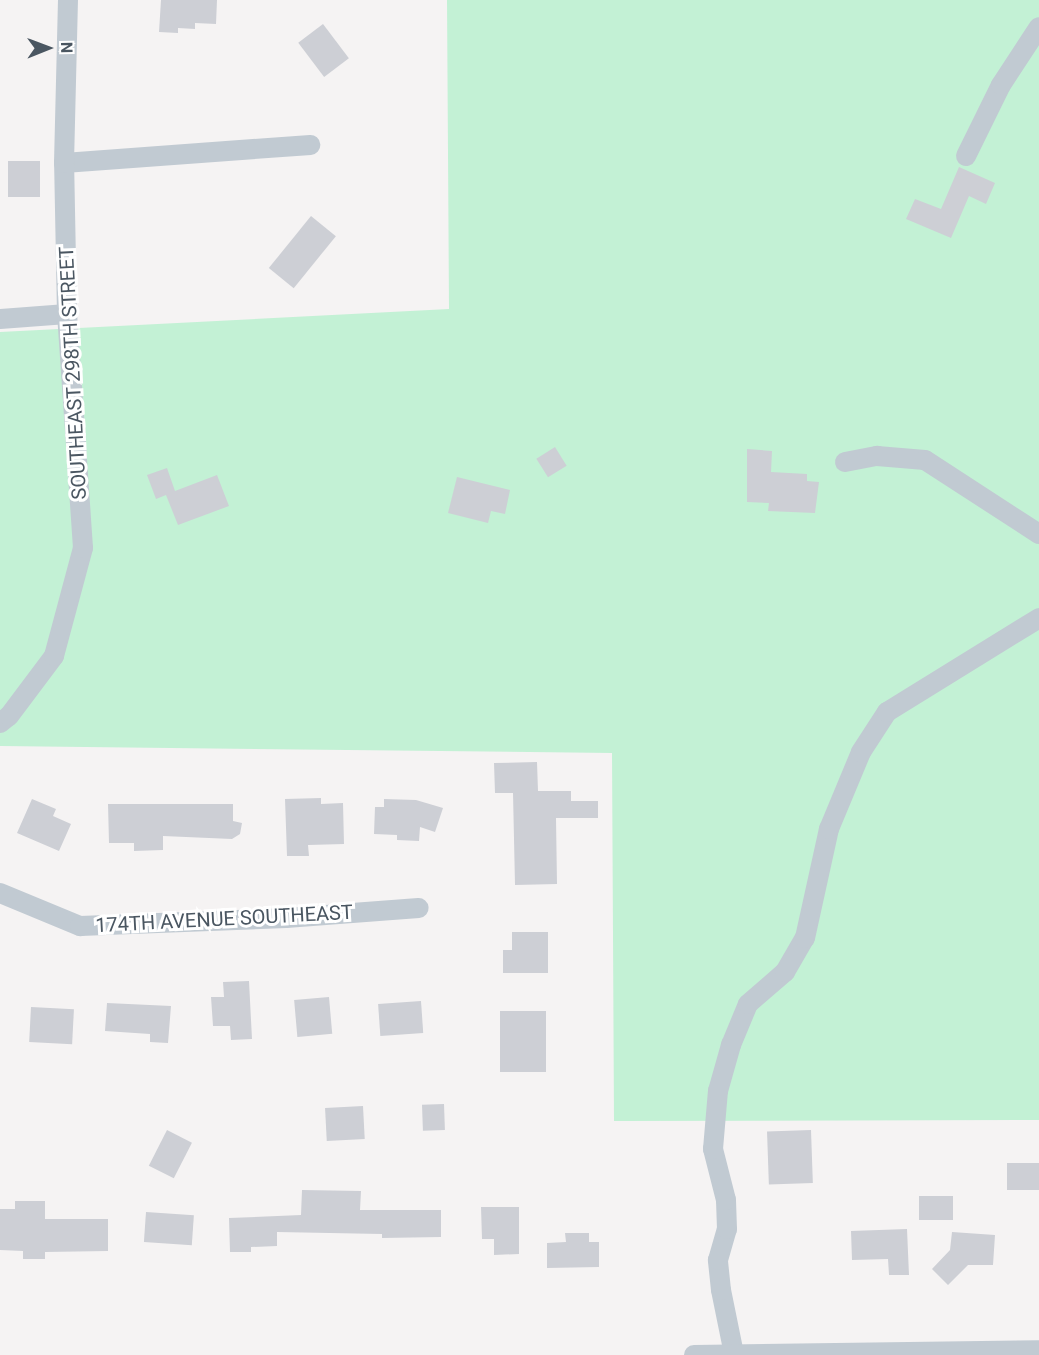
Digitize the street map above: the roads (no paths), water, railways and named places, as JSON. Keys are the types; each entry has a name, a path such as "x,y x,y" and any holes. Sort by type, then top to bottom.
{"street":[{"name":"SOUTHEAST 298TH STREET","path":"0,723 9,716 54,656 83,548 67,314 64,163 68,0"},
{"path":"966,156 1001,85 1039,27"},
{"path":"64,163 310,146"},
{"path":"0,319 67,314"},
{"path":"845,462 877,456 926,460 1039,534"},
{"path":"734,1354 721,1290 718,1260 727,1229 726,1200 713,1149 718,1091 731,1045 743,1014 748,1004 785,972 805,938 830,829 861,752 886,712 1039,618"},
{"name":"174TH AVENUE SOUTHEAST","path":"0,892 28,906 80,926 286,918 419,908"},
{"path":"694,1355 1039,1350"}]}
